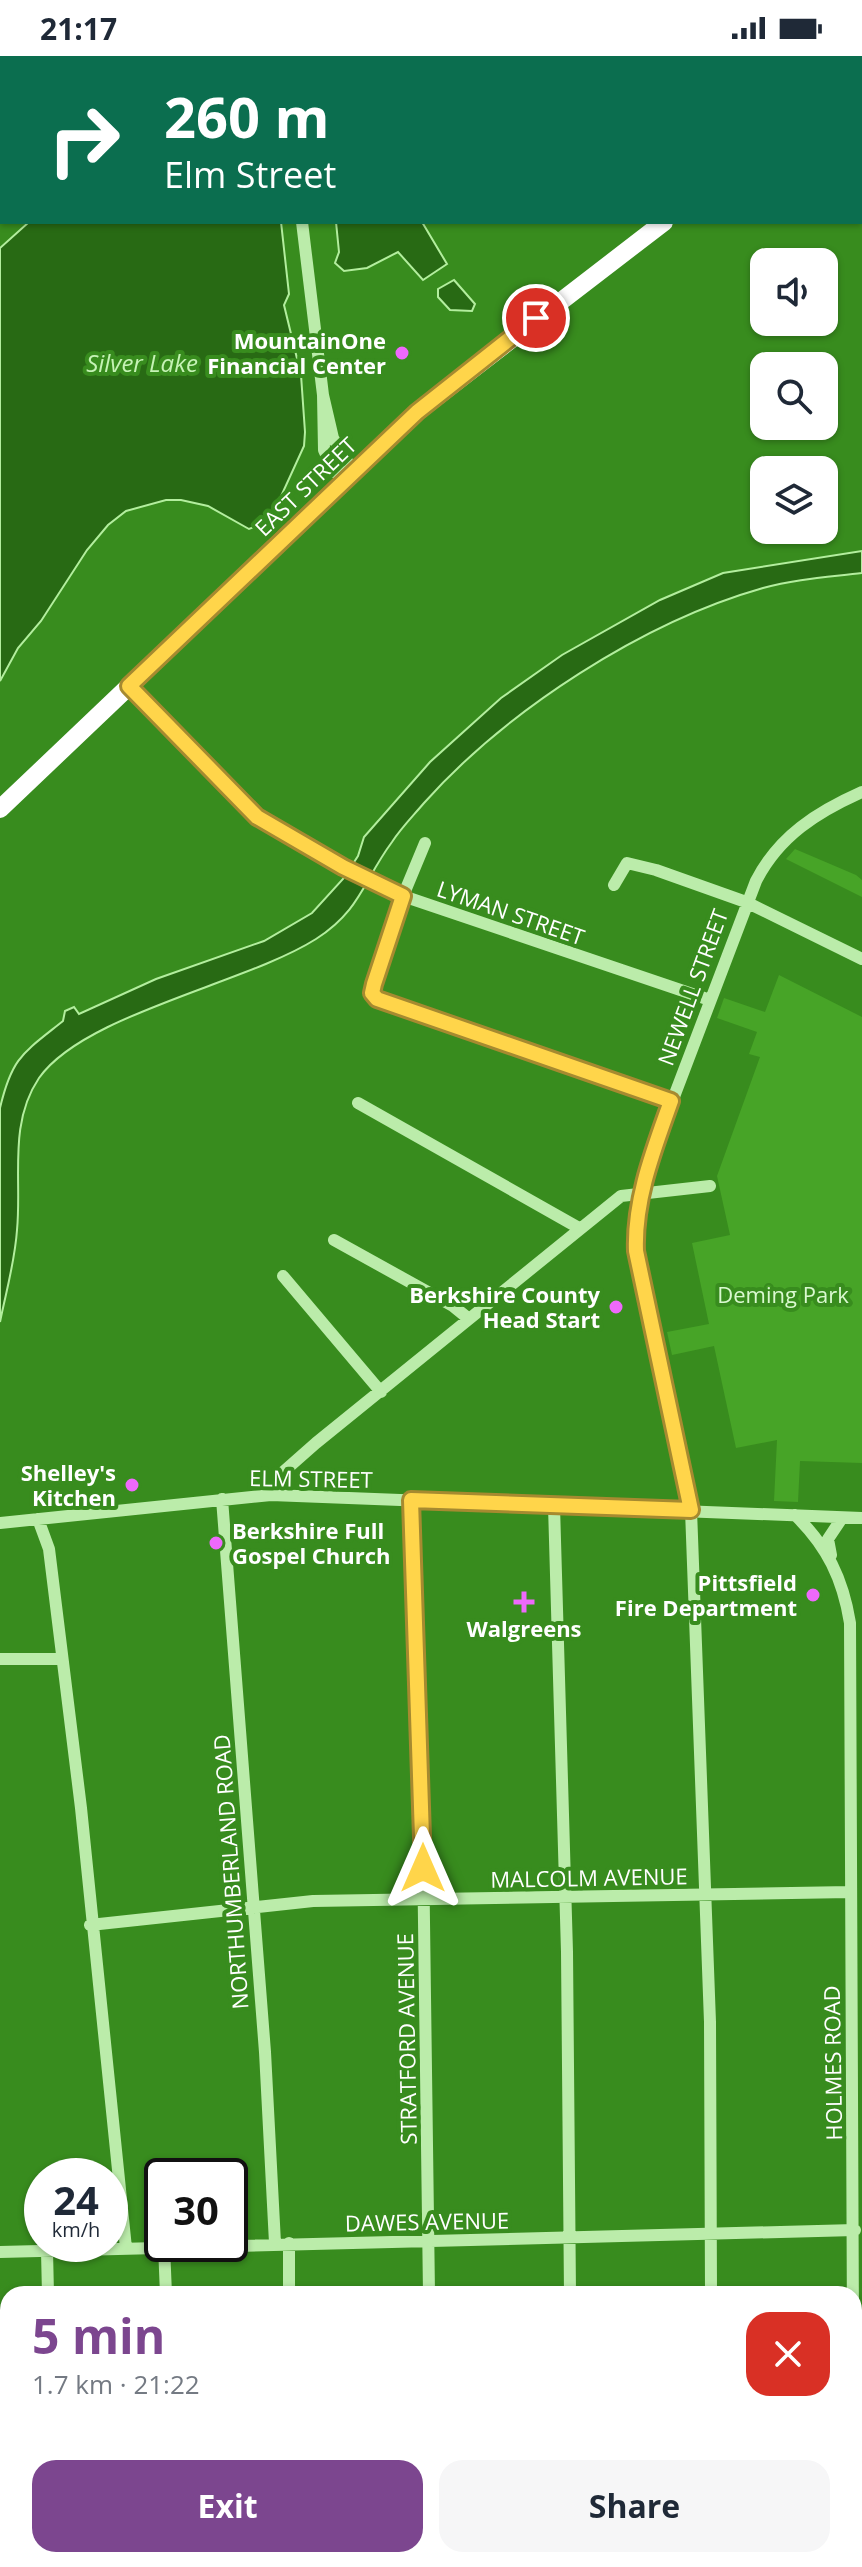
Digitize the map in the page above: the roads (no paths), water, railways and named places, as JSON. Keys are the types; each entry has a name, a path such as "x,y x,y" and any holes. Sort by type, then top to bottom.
{"highway":[{"name":"EAST STREET","path":"0,809 442,391 661,224"}],"street":[{"path":"302,224 323,395 326,457 334,472 350,476"},
{"name":"LYMAN STREET","path":"129,686 257,817 372,883 710,1000"},
{"name":"NEWELL STREET","path":"711,2286 706,1894 691,1510 636,1251 635,1226 641,1196 671,1101 746,902 763,866 786,838 811,817 862,792"},
{"path":"425,843 403,896 372,992 377,999 671,1101"},
{"path":"614,885 622,867 633,863 746,902 862,959"},
{"path":"358,1103 579,1228"},
{"path":"271,1495 282,1473 621,1196 710,1186"},
{"path":"334,1240 453,1306 469,1319"},
{"path":"283,1276 381,1392"},
{"name":"ELM STREET","path":"0,1523 271,1495 862,1518"},
{"name":"NORTHUMBERLAND ROAD","path":"222,1499 275,2243"},
{"name":"STRATFORD AVENUE","path":"411,1500 430,2135 429,2286"},
{"path":"554,1506 565,1898 570,2286"},
{"name":"HOLMES ROAD","path":"795,1515 813,1531 833,1562 845,1589 850,1623 856,1761 850,1892 856,1934 858,2144 855,2230 859,2275"},
{"name":"HOLMES ROAD","path":"833,1562 828,1539 842,1518"},
{"path":"38,1519 49,1549 81,1808 90,1925 116,2158"},
{"path":"0,1659 62,1659"},
{"name":"MALCOLM AVENUE","path":"90,1925 313,1901 850,1892"},
{"name":"DAWES AVENUE","path":"248,2244 855,2230"},
{"path":"289,2243 289,2286"},
{"name":"DAWES AVENUE","path":"0,2252 24,2251"},
{"path":"47,2262 48,2286"},
{"path":"165,2262 166,2286"}],"water":[{"name":"Silver Lake","path":"27,224 281,224 289,294 284,305 301,375 305,432 304,446 267,522 249,529 208,506 166,500 126,511 108,525 87,550 41,621 18,648 0,681 0,248"},
{"path":"336,224 423,224 447,264 423,280 398,252 367,268 344,271 335,263 339,252"},
{"path":"454,280 475,304 472,311 450,310 438,297 438,289"},
{"path":"862,551 862,573 775,585 717,603 625,646 580,673 536,703 457,768 399,832 352,906 331,928 286,955 128,1018 61,1055 39,1078 23,1114 18,1152 16,1242 0,1322 0,1108 9,1077 21,1057 63,1021 65,1011 74,1007 79,1014 156,979 264,941 312,913 343,879 358,856 364,837 430,762 501,698 562,655 660,600 723,573"}],"place":[{"name":"MountainOne Financial Center","path":"402,353"},
{"name":"Berkshire County Head Start","path":"616,1307"},
{"name":"Shelley's Kitchen","path":"132,1485"},
{"name":"Berkshire Full Gospel Church","path":"216,1543"},
{"name":"Pittsfield Fire Department","path":"813,1595"},
{"name":"Walgreens","path":"524,1602"}],"park label":[{"name":"Deming Park","path":"783,1294"}]}
